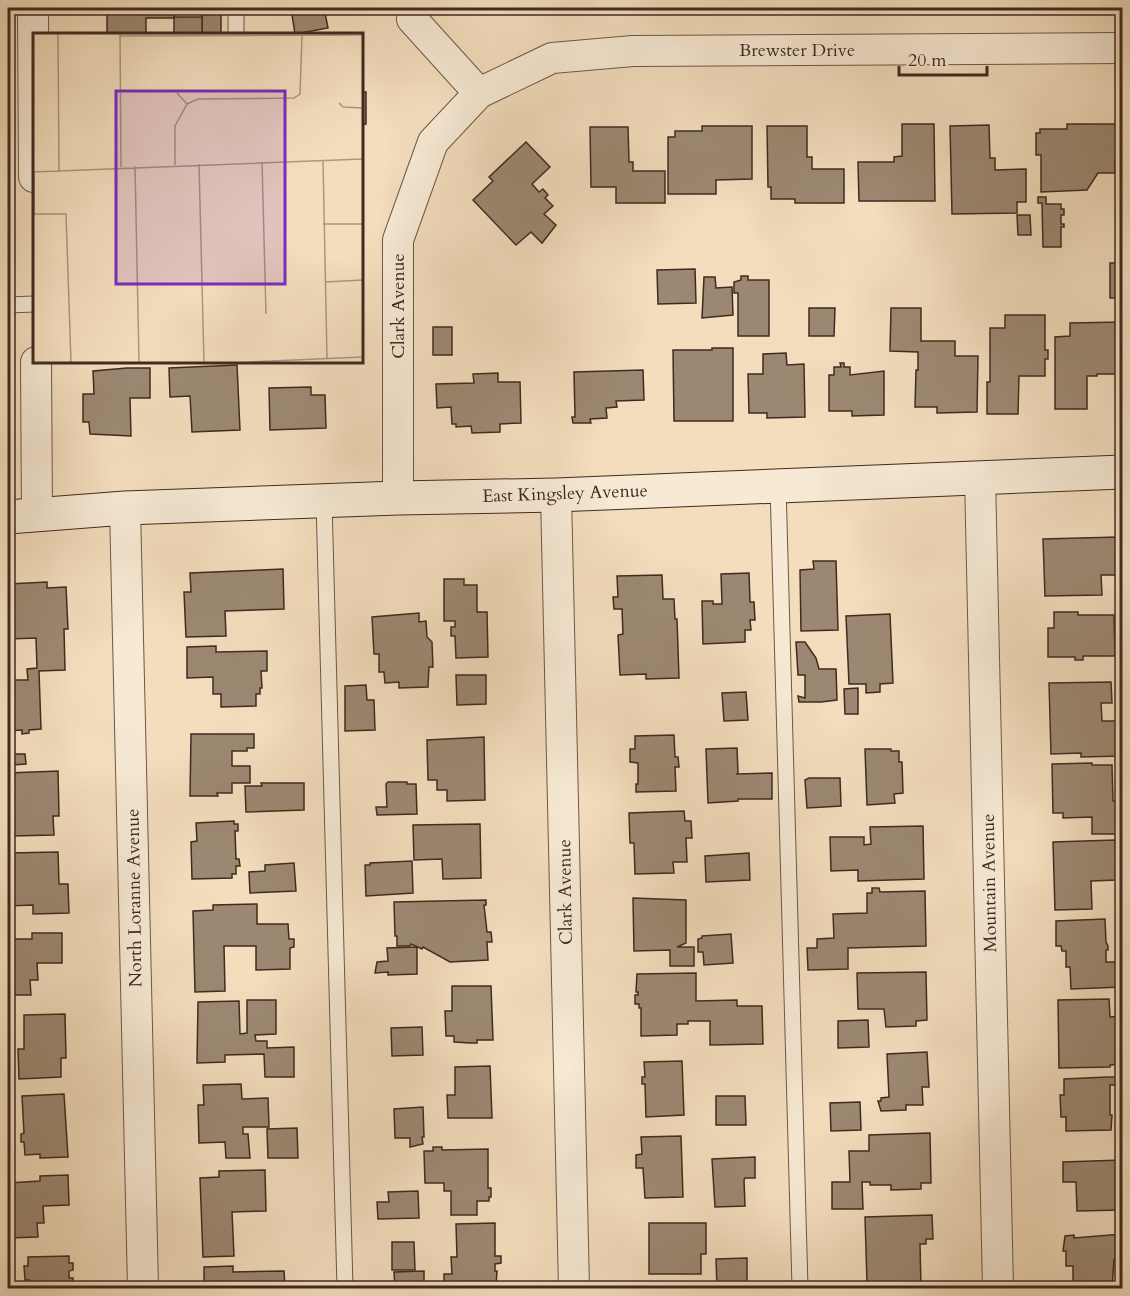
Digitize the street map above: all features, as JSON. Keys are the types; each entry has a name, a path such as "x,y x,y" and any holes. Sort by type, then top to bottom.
{"street":[{"path":"33,8 33,33"},
{"path":"412,20 479,93"},
{"name":"Brewster Drive","path":"479,93 552,58 633,51 1122,48"},
{"name":"Clark Avenue","path":"398,498 398,240 433,142 479,93"},
{"path":"22,516 36,363"},
{"name":"East Kingsley Avenue","path":"22,516 124,508 556,495 1122,472"},
{"name":"Mountain Avenue","path":"980,477 998,1288"},
{"name":"Clark Avenue","path":"556,495 574,1288"},
{"name":"North Loranne Avenue","path":"124,508 143,1288"}],"lane":[{"path":"236,8 236,33"},
{"path":"8,305 33,304"},
{"path":"778,485 800,1288"},
{"path":"324,501 345,1288"}],"building":[{"path":"107,8 174,8 174,18 146,18 146,33 107,33"},
{"path":"202,8 221,8 221,33 202,33"},
{"path":"291,8 324,8 328,28 295,33"},
{"path":"174,17 202,17 202,33 174,33"},
{"path":"363,92 366,92 366,124 363,125"},
{"path":"902,124 934,124 935,201 859,201 858,162 894,162 894,157 902,156"},
{"path":"1067,124 1117,124 1118,158 1115,158 1115,173 1098,173 1087,190 1041,192 1041,155 1036,155 1036,133 1040,133 1040,129 1067,129"},
{"path":"989,125 990,158 995,158 995,170 1026,169 1026,202 1017,202 1017,213 952,214 950,126"},
{"path":"702,126 752,126 752,179 716,180 716,194 668,194 668,137 675,137 675,131 702,131"},
{"path":"767,126 807,126 807,157 812,157 812,169 844,169 844,203 795,203 795,199 771,199 771,187 768,187"},
{"path":"590,127 628,127 629,162 633,162 633,171 665,171 665,203 616,203 616,187 591,187"},
{"path":"526,142 550,167 532,184 539,192 543,189 548,195 545,198 553,206 544,214 556,225 542,243 531,232 516,245 473,200 493,181 489,177"},
{"path":"1038,197 1046,197 1046,204 1061,204 1061,209 1064,209 1064,215 1061,215 1061,224 1064,224 1064,227 1061,227 1061,247 1043,247 1042,203 1038,203"},
{"path":"1017,215 1030,215 1031,235 1018,235"},
{"path":"1110,263 1122,263 1122,298 1110,298"},
{"path":"695,269 696,303 658,304 657,270"},
{"path":"741,276 748,276 748,280 769,280 769,336 738,336 738,293 734,293 734,282 741,280"},
{"path":"704,277 715,277 716,288 732,287 733,315 702,318"},
{"path":"809,308 835,308 834,336 809,336"},
{"path":"891,308 921,308 921,341 955,341 955,356 978,356 977,412 937,413 937,407 915,407 918,352 890,351"},
{"path":"1005,315 1045,315 1045,350 1048,350 1048,359 1045,359 1045,376 1019,376 1018,414 987,414 987,382 990,382 990,328 1005,328"},
{"path":"1122,322 1122,374 1087,376 1087,409 1055,409 1055,337 1070,336 1070,323"},
{"path":"433,327 452,327 452,355 433,355"},
{"path":"712,348 733,348 733,421 674,421 673,350 712,350"},
{"path":"786,353 787,365 804,364 805,417 767,418 767,413 749,413 748,374 763,374 763,354"},
{"path":"840,363 844,363 844,367 850,367 850,375 884,371 884,415 852,416 852,411 829,411 829,375 834,375 834,367 841,367"},
{"path":"237,365 240,430 192,432 190,396 170,397 169,368"},
{"path":"150,368 150,398 130,398 131,436 90,434 89,422 83,422 83,394 94,394 93,371"},
{"path":"643,370 644,400 616,401 617,407 606,408 607,418 590,419 591,423 573,423 572,417 575,417 574,372"},
{"path":"498,373 498,382 520,382 521,423 500,424 500,432 472,433 471,426 456,427 456,424 452,424 451,407 437,408 436,384 474,383 473,374"},
{"path":"311,387 311,395 325,395 326,428 270,430 269,388"},
{"path":"1118,537 1119,575 1101,575 1102,595 1045,596 1043,539"},
{"path":"813,561 836,561 838,630 801,631 800,570 814,569"},
{"path":"283,569 284,609 225,611 226,636 186,637 184,592 191,592 190,573"},
{"path":"749,573 750,602 754,602 755,620 750,620 751,630 745,630 745,642 703,644 702,601 722,604 721,574"},
{"path":"662,575 663,599 674,599 679,678 646,679 646,674 620,675 618,635 623,634 622,609 614,609 613,597 618,597 617,576"},
{"path":"444,579 464,579 464,585 477,585 477,612 487,612 488,657 456,658 455,636 451,636 451,627 455,627 455,621 444,621"},
{"path":"47,582 47,588 66,587 68,629 64,629 65,670 39,671 41,729 29,730 29,733 22,734 22,730 8,731 8,680 28,680 27,669 37,668 36,638 8,639 8,584"},
{"path":"1054,612 1114,615 1115,656 1083,656 1083,660 1075,660 1075,657 1048,657 1048,628 1054,628"},
{"path":"419,613 419,622 426,621 427,637 432,642 433,667 429,667 428,687 399,688 399,682 385,683 384,672 379,672 379,654 374,654 372,617"},
{"path":"890,614 893,683 880,684 880,692 866,693 866,684 849,684 846,616"},
{"path":"796,642 805,642 816,658 819,669 836,669 837,700 799,702 798,696 805,698 805,675 798,675"},
{"path":"216,646 216,652 267,651 267,671 261,671 262,688 260,688 260,694 256,694 256,706 221,707 221,694 213,694 213,677 187,678 187,647"},
{"path":"456,675 486,675 486,704 457,705"},
{"path":"1111,682 1112,703 1101,703 1102,721 1122,721 1122,756 1081,757 1081,753 1051,754 1049,683"},
{"path":"366,685 367,700 374,700 375,730 345,731 345,686"},
{"path":"858,688 858,714 845,714 844,689"},
{"path":"746,692 748,720 724,721 722,693"},
{"path":"191,734 254,734 254,748 247,748 247,751 232,751 232,766 250,766 250,783 232,783 232,793 217,793 218,796 190,796"},
{"path":"674,735 675,757 678,757 679,767 675,767 676,791 636,792 638,763 630,762 630,749 635,749 635,736"},
{"path":"484,737 485,800 447,801 447,790 437,790 437,780 428,780 427,740"},
{"path":"737,748 737,774 772,773 772,799 738,799 738,801 708,803 706,749"},
{"path":"865,749 899,751 899,762 902,762 903,793 894,794 895,803 867,805"},
{"path":"11,754 25,754 26,764 12,765"},
{"path":"1092,763 1092,765 1112,765 1113,801 1122,801 1122,834 1092,834 1092,817 1063,818 1063,813 1053,813 1052,764"},
{"path":"58,771 59,816 53,816 54,835 11,836 11,815 8,815 8,773"},
{"path":"840,778 841,806 807,808 805,780"},
{"path":"388,782 416,784 417,814 377,815 376,807 387,807 386,784"},
{"path":"261,783 304,783 304,810 246,812 245,786 262,786"},
{"path":"684,811 685,821 691,821 692,838 686,838 687,862 673,862 674,873 635,874 634,843 630,843 629,813"},
{"path":"234,821 234,824 238,824 238,831 235,831 236,859 239,859 240,866 236,866 236,874 232,874 232,878 192,879 191,842 197,841 196,823"},
{"path":"480,824 481,878 443,879 442,859 414,860 413,825"},
{"path":"923,826 924,879 858,881 858,870 831,871 830,837 864,837 864,845 871,844 870,827"},
{"path":"1115,840 1117,880 1091,881 1092,909 1055,910 1053,842"},
{"path":"58,852 59,884 68,884 69,913 33,914 33,905 8,906 8,853"},
{"path":"749,853 750,880 706,882 705,856"},
{"path":"412,861 413,893 366,896 365,865"},
{"path":"294,863 296,891 250,893 249,872 265,871 265,865"},
{"path":"872,888 879,888 880,892 925,891 926,946 848,948 848,969 808,970 807,948 817,948 817,939 834,938 833,914 867,913 867,893 872,893"},
{"path":"633,898 686,900 686,943 677,947 694,947 694,966 670,966 670,950 634,951"},
{"path":"486,900 486,905 484,905 487,932 491,932 492,942 487,942 488,960 450,962 423,947 422,949 411,944 410,946 397,946 394,902"},
{"path":"257,904 257,924 288,924 289,939 294,939 294,947 290,948 290,969 256,970 256,946 224,946 225,991 195,992 193,911 213,910 213,905"},
{"path":"1105,919 1108,946 1106,962 1122,962 1122,987 1071,989 1070,967 1066,967 1066,951 1062,951 1061,946 1056,946 1056,921"},
{"path":"32,933 62,933 62,963 37,963 38,980 30,980 31,995 8,995 8,939 32,939"},
{"path":"731,934 733,963 704,965 703,952 698,952 698,939 702,936"},
{"path":"417,947 417,974 375,973 377,962 388,961 387,948"},
{"path":"926,972 927,1020 916,1021 916,1026 886,1027 884,1009 858,1009 857,973"},
{"path":"696,973 696,1001 737,1000 737,1006 762,1006 763,1044 710,1045 710,1021 688,1021 688,1024 677,1024 677,1035 641,1036 641,1008 639,1004 635,1004 635,995 638,995 636,992 637,974"},
{"path":"452,986 491,986 493,1040 477,1040 477,1043 454,1042 454,1036 446,1036 445,1011 452,1011"},
{"path":"1109,999 1110,1017 1122,1016 1122,1064 1110,1065 1110,1067 1059,1068 1058,1000"},
{"path":"247,1000 276,1000 276,1034 255,1035 256,1041 267,1041 267,1048 294,1047 294,1077 265,1077 264,1054 225,1055 225,1062 197,1063 198,1002 239,1001 240,1034 247,1033"},
{"path":"8,1011 12,1011 13,1041 8,1041"},
{"path":"65,1014 66,1058 61,1058 61,1077 19,1079 18,1049 24,1049 24,1015"},
{"path":"868,1020 869,1047 838,1048 838,1021"},
{"path":"422,1027 423,1055 392,1056 391,1028"},
{"path":"927,1052 929,1087 922,1087 923,1105 906,1105 906,1110 881,1111 878,1101 889,1097 887,1054"},
{"path":"682,1061 684,1115 646,1117 645,1084 642,1084 642,1077 645,1077 644,1062"},
{"path":"490,1066 492,1118 448,1118 447,1095 455,1095 455,1067"},
{"path":"1121,1077 1121,1085 1110,1085 1111,1130 1066,1131 1066,1117 1061,1117 1060,1095 1064,1095 1064,1079"},
{"path":"241,1084 242,1099 268,1098 269,1127 243,1127 243,1134 248,1134 250,1158 226,1158 225,1142 199,1143 198,1105 204,1105 203,1085"},
{"path":"64,1094 68,1157 40,1158 40,1154 25,1155 24,1142 21,1142 21,1134 24,1133 22,1096"},
{"path":"716,1096 745,1096 746,1125 716,1125"},
{"path":"860,1102 861,1130 831,1131 830,1103"},
{"path":"423,1107 423,1144 410,1147 410,1138 395,1138 394,1109"},
{"path":"297,1128 298,1158 268,1158 267,1129"},
{"path":"930,1133 931,1183 921,1183 921,1189 891,1190 891,1185 870,1185 870,1182 862,1182 863,1209 832,1209 832,1182 850,1182 849,1151 869,1151 869,1135"},
{"path":"681,1136 683,1197 645,1198 643,1168 636,1168 636,1155 642,1154 641,1137"},
{"path":"433,1147 442,1147 442,1150 488,1149 488,1188 491,1188 491,1197 489,1201 477,1201 477,1215 451,1215 451,1191 444,1191 444,1183 425,1183 424,1151 433,1151"},
{"path":"755,1157 755,1178 744,1180 745,1206 715,1207 712,1159"},
{"path":"1122,1160 1122,1210 1077,1211 1076,1182 1063,1182 1063,1162"},
{"path":"265,1170 266,1211 232,1212 234,1256 203,1257 200,1178 219,1177 219,1171"},
{"path":"68,1175 69,1205 43,1206 44,1223 37,1223 38,1237 8,1238 8,1183 40,1181 40,1176"},
{"path":"418,1191 419,1218 378,1219 377,1202 389,1202 388,1192"},
{"path":"932,1215 933,1239 926,1239 926,1244 920,1244 921,1286 885,1287 885,1282 867,1283 865,1217"},
{"path":"495,1223 495,1256 501,1256 501,1263 495,1264 496,1286 444,1288 444,1274 452,1274 451,1257 457,1257 456,1224"},
{"path":"649,1223 706,1223 706,1254 701,1254 701,1274 649,1274"},
{"path":"1122,1234 1122,1260 1114,1260 1112,1288 1073,1288 1073,1266 1066,1266 1066,1251 1063,1251 1065,1236 1074,1235 1074,1238"},
{"path":"392,1242 414,1242 415,1270 392,1270"},
{"path":"69,1256 69,1263 73,1263 73,1270 69,1271 69,1278 73,1278 73,1286 70,1288 25,1288 29,1286 29,1280 25,1280 24,1266 28,1266 28,1257"},
{"path":"747,1258 747,1288 717,1288 716,1259"},
{"path":"233,1266 233,1272 284,1271 285,1288 204,1288 204,1267"},
{"path":"424,1271 424,1288 395,1288 394,1272"}]}
